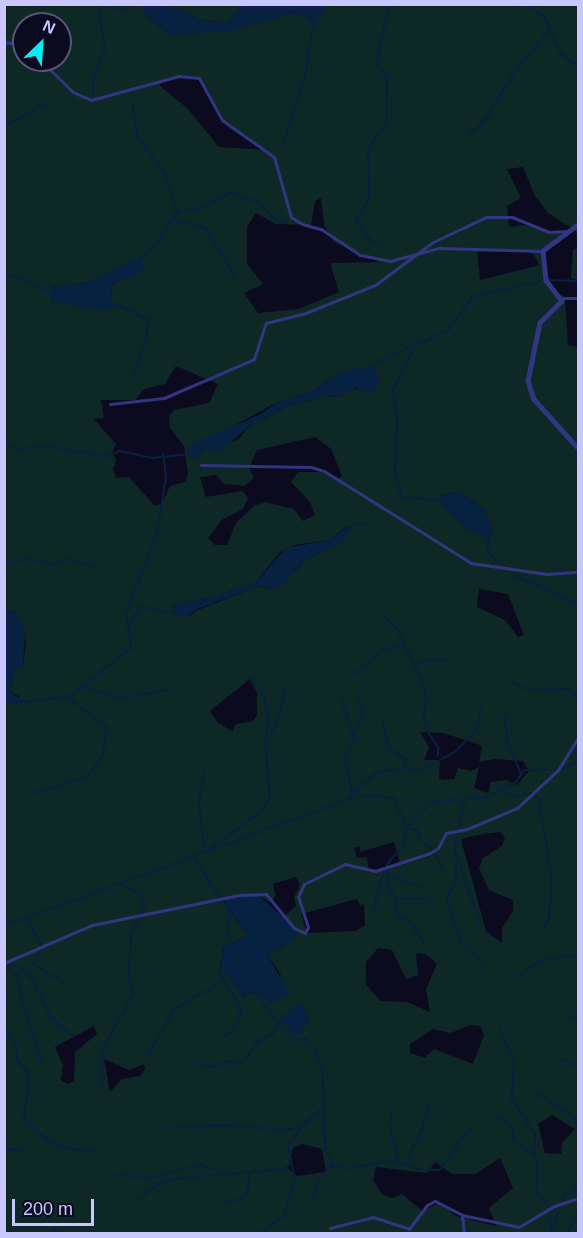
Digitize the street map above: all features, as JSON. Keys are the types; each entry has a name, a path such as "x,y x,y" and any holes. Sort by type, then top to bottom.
{"street":[{"path":"52,72 73,92 91,100 179,76 199,78 222,120 274,157 285,200 296,222 321,229 349,250 374,259 398,260 429,249 543,251 579,225"},
{"path":"110,404 164,398 254,359 266,323 303,314 375,285 400,264 429,249 433,242 490,216 512,217 546,232 568,231"},
{"path":"543,251 546,280 562,298 579,298"},
{"path":"562,298 558,309 544,317 539,326 528,387 538,405 579,448"},
{"path":"201,465 311,467 324,471 471,563 546,574 579,572"},
{"path":"4,963 92,925 224,897 266,894 294,928 305,933 308,927 298,897 304,884 341,865 372,872 430,853 440,846 446,833 468,830 517,808 558,770 579,738"},
{"path":"409,1233 432,1202 462,1215 519,1227 554,1206 579,1198"},
{"path":"462,1215 465,1233"},
{"path":"330,1228 373,1217 412,1228"}],"green space":[{"path":"5,5 143,5 143,14 171,36 294,13 302,15 326,5 578,5 578,247 576,231 548,213 535,196 523,167 507,169 521,198 507,206 509,227 525,225 563,234 544,250 544,270 556,292 565,297 568,345 578,347 578,1233 5,1233 4,704 21,704 19,696 10,692 15,669 23,665 26,642 16,612 4,610","holes":["191,76 202,80 220,118 267,150 219,147 187,108 159,85 172,78","321,198 324,225 334,242 380,262 330,263 339,292 299,309 258,313 244,293 263,284 247,264 247,227 256,213 276,224 311,225 315,201","531,251 540,265 480,280 477,252","113,270 120,279 112,286 111,299 100,309 50,301 50,287 89,282","176,366 218,384 209,403 174,410 169,416 170,428 184,446 188,475 185,482 170,486 162,503 155,506 129,477 116,478 113,469 116,460 112,453 116,444 94,419 104,418 101,400 135,400 144,389 165,384","338,373 364,390 350,389 337,397 327,395 287,407 248,427 239,439 205,450 196,459 190,456 188,450 276,403 315,390","315,437 331,449 342,476 338,479 321,472 298,472 291,482 310,502 315,515 303,521 294,509 265,502 254,506 236,523 227,545 215,545 208,538 223,519 243,509 248,498 243,491 206,497 200,477 216,475 224,484 245,486 254,478 249,468 257,450","459,492 485,509 493,531 489,538 467,529 444,507 441,495","347,526 341,543 305,560 296,571 269,589 259,586 195,611 190,616 175,614 173,605 214,597 256,582 280,552 295,545 329,540","479,589 508,594 524,635 518,637 505,620 477,607","250,679 257,693 257,715 253,721 236,724 232,731 218,723 210,711","420,732 443,733 482,746 479,762 494,759 523,761 529,771 517,785 507,780 491,782 488,793 474,788 479,767 471,771 458,768 454,779 443,780 439,778 440,760 424,760 429,747","500,832 505,838 502,846 483,858 479,868 489,890 513,900 513,911 502,928 502,943 486,931 461,839","394,842 400,862 369,872 367,857 357,858 354,848 360,847 360,852","296,877 300,885 294,897 296,906 284,916 297,936 268,956 281,975 263,995 250,993 244,998 221,966 223,947 247,936 223,900 258,895 269,902 276,896 273,884","357,899 360,905 364,904 365,925 356,931 307,933 301,914","378,948 392,950 406,979 418,975 416,953 426,954 437,964 426,989 430,1012 407,1002 381,1001 366,985 366,962","470,1025 480,1026 484,1035 473,1064 434,1049 425,1058 410,1053 410,1044 433,1029 451,1033","94,1026 97,1034 75,1052 74,1081 67,1084 61,1080 63,1065 55,1047","104,1059 129,1070 144,1064 145,1069 140,1076 122,1079 110,1092","552,1115 575,1129 562,1143 561,1154 545,1153 538,1124","302,1144 322,1149 326,1172 297,1176 288,1168 293,1148","500,1158 513,1188 489,1208 496,1226 456,1216 439,1203 422,1211 402,1194 392,1198 382,1194 373,1180 376,1167 427,1173 435,1162 452,1174 476,1174"]},
{"path":"168,5 243,5 226,23 199,19"},
{"path":"578,247 578,280 571,278 573,250"}],"water":[{"path":"143,5 168,5 199,19 226,23 243,5 326,5 315,27 302,15 294,13 231,31 171,36 143,14"},
{"path":"133,260 142,261 145,267 134,278 120,279 112,286 111,299 116,305 108,311 50,301 50,287 89,282"},
{"path":"365,367 373,368 381,381 370,394 355,388 341,397 327,395 287,407 248,427 219,452 205,450 196,459 189,456 189,445 261,414 276,403 315,390 338,373"},
{"path":"459,492 485,509 493,531 488,538 467,529 442,505 441,495"},
{"path":"351,524 351,532 341,543 305,560 284,584 273,590 259,586 195,610 187,617 175,614 172,605 214,597 256,582 286,548 329,540"},
{"path":"5,610 16,612 25,631 23,666 15,669 10,692 24,701 21,704 5,704"},
{"path":"258,895 289,922 297,937 268,956 289,993 271,1004 263,995 250,993 243,998 221,966 223,947 247,936 223,899"},
{"path":"300,1003 311,1021 295,1036 280,1018"}],"waterway":[{"path":"93,100 93,79 105,50 98,4"},
{"path":"104,4 130,12"},
{"path":"381,247 369,239 356,221 369,198 368,148 386,125 387,80 377,60 389,4"},
{"path":"526,4 545,17 561,53 578,67"},
{"path":"283,146 306,72 313,25"},
{"path":"470,135 486,119 510,79 551,27"},
{"path":"4,127 49,102"},
{"path":"133,102 138,138 165,172 178,211"},
{"path":"139,260 154,248 175,214 207,206 231,192 259,203 274,218 287,223"},
{"path":"172,219 206,228 236,277"},
{"path":"4,273 51,291"},
{"path":"371,370 379,361 449,330 472,297 545,280"},
{"path":"549,280 578,281"},
{"path":"116,304 148,319 147,337 134,377"},
{"path":"4,338 9,341"},
{"path":"418,343 393,391 398,420 395,474 402,497 442,501"},
{"path":"4,445 22,449 48,446 105,457 120,451 154,458 191,454"},
{"path":"22,702 70,696 131,648 126,613 157,534 166,477 163,454"},
{"path":"354,525 366,524"},
{"path":"489,537 488,552 498,562"},
{"path":"4,561 31,559 51,564 69,559 96,567"},
{"path":"515,576 578,603"},
{"path":"129,626 140,606 177,614"},
{"path":"382,614 398,630 421,679 427,697 424,716 428,732 439,748 438,757"},
{"path":"353,675 383,650 402,645"},
{"path":"416,665 431,659 450,660"},
{"path":"207,851 263,810 270,798 265,743 268,721 264,696 250,679"},
{"path":"510,682 530,690 567,689 578,697"},
{"path":"84,687 117,698 170,690"},
{"path":"265,742 277,724 286,689"},
{"path":"340,694 355,739"},
{"path":"352,792 345,759 363,713 357,694"},
{"path":"29,794 87,777 103,756 106,727 68,698"},
{"path":"344,801 376,773 405,768 422,770 455,752 477,729 481,708"},
{"path":"506,714 507,740 521,773"},
{"path":"383,721 389,747 407,760 405,767"},
{"path":"568,757 578,741"},
{"path":"561,769 578,762"},
{"path":"407,827 434,801 487,798 516,782 524,770 556,770"},
{"path":"204,773 199,802 204,853"},
{"path":"499,790 519,797 530,793 539,798 552,875 550,917 545,929"},
{"path":"4,926 361,795 395,798 407,830 404,847 390,861 383,877 373,911"},
{"path":"465,802 455,849 481,925"},
{"path":"407,829 417,829 420,839 431,848 445,870"},
{"path":"195,858 231,916 228,931 233,946"},
{"path":"457,864 456,883 447,899 462,944 486,967"},
{"path":"389,868 387,884 396,899"},
{"path":"389,876 425,887"},
{"path":"102,1087 102,1051 133,994 129,979 131,935 145,905 141,895 120,884"},
{"path":"396,899 398,915 411,923 424,943"},
{"path":"397,899 425,899 432,906"},
{"path":"29,919 42,948 34,964 63,983"},
{"path":"512,976 521,975 539,961 578,954"},
{"path":"4,956 5,961"},
{"path":"221,961 220,973 242,1009 234,1031 223,1038"},
{"path":"6,964 18,976 22,999 43,1063"},
{"path":"6,964 21,968 33,979 51,1017 72,1035"},
{"path":"5,966 5,976"},
{"path":"4,978 8,1000 4,1009"},
{"path":"149,1054 174,1009 223,981"},
{"path":"572,990 578,988"},
{"path":"256,993 293,1040 306,1039 315,1049 323,1073 326,1150 334,1166 349,1168 391,1161 422,1170 440,1170 469,1129"},
{"path":"570,1016 578,1020"},
{"path":"194,1063 212,1067 229,1061 244,1063 258,1041 273,1034 279,1023"},
{"path":"4,1029 17,1046 17,1059 27,1071 29,1089 24,1117 49,1142 63,1148 99,1151"},
{"path":"500,1029 515,1062 512,1099 536,1135 534,1154"},
{"path":"559,1059 578,1066"},
{"path":"538,1094 569,1113 578,1124"},
{"path":"405,1164 422,1130 428,1107"},
{"path":"258,1234 284,1216 295,1179 288,1147 302,1126 321,1109"},
{"path":"393,1111 390,1125 399,1162"},
{"path":"497,1116 512,1127 515,1141 534,1155 538,1162 537,1193 551,1210 551,1234"},
{"path":"165,1128 223,1125 287,1130 301,1126"},
{"path":"4,1149 21,1150"},
{"path":"116,1174 153,1178 200,1164 219,1172"},
{"path":"136,1202 156,1185 174,1179 284,1169 290,1164"},
{"path":"311,1201 319,1179 332,1164"},
{"path":"221,1205 241,1199 248,1190 249,1174"},
{"path":"551,1232 566,1193 573,1191 578,1181"},
{"path":"567,1234 578,1216"},
{"path":"52,1223 59,1234"},
{"path":"459,1234 466,1229 473,1234"}]}
